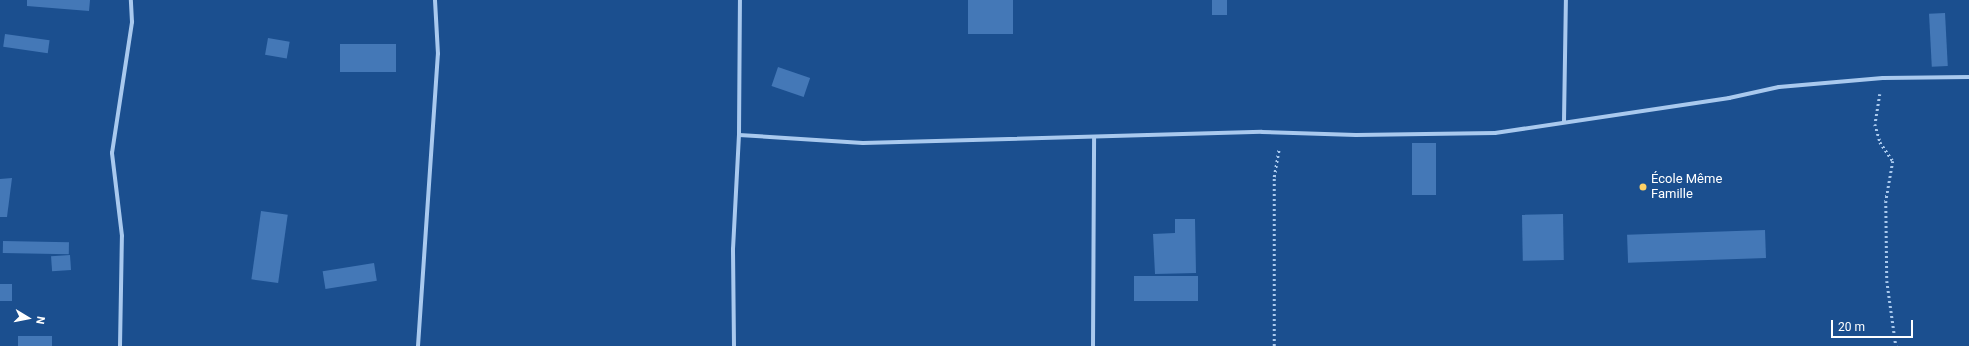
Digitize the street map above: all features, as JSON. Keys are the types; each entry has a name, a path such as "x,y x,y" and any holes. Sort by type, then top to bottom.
{"street":[{"path":"120,346 122,236 112,153 132,22 131,0"},
{"path":"418,346 438,54 435,0"},
{"path":"734,346 733,249 739,135 740,0"},
{"path":"1564,121 1566,0"},
{"path":"739,135 863,143 1283,132 1439,136 1495,133 1564,121 1729,98 1779,88 1883,78 1969,77"},
{"path":"1092,346 1094,138"}],"path":[{"path":"1883,78 1875,124 1880,142 1893,161 1886,201 1887,281 1896,346"},
{"path":"1274,346 1274,177 1283,132"}],"building":[{"path":"27,0 90,0 89,11 27,6"},
{"path":"968,0 1013,0 1013,34 968,34"},
{"path":"1212,0 1227,0 1227,15 1212,15"},
{"path":"1945,13 1948,66 1932,67 1929,14"},
{"path":"5,34 50,40 48,53 3,47"},
{"path":"268,38 290,42 287,59 265,55"},
{"path":"340,44 396,44 396,72 340,72"},
{"path":"778,67 810,78 804,97 771,86"},
{"path":"1412,143 1436,143 1436,195 1412,195"},
{"path":"12,178 7,217 0,217 0,179"},
{"path":"261,211 288,215 278,283 251,279"},
{"path":"1563,214 1564,260 1523,261 1522,215"},
{"path":"1175,219 1195,219 1196,273 1155,274 1153,234 1175,233"},
{"path":"1765,230 1766,258 1628,263 1627,235"},
{"path":"3,241 69,242 69,254 3,253"},
{"path":"70,255 71,270 52,271 51,256"},
{"path":"374,263 377,281 325,289 323,271"},
{"path":"1134,276 1198,276 1198,301 1134,301"},
{"path":"0,284 12,284 12,301 0,301"},
{"path":"18,336 52,336 52,346 18,346"}],"place":[{"name":"École Même Famille","path":"1643,187"}]}
